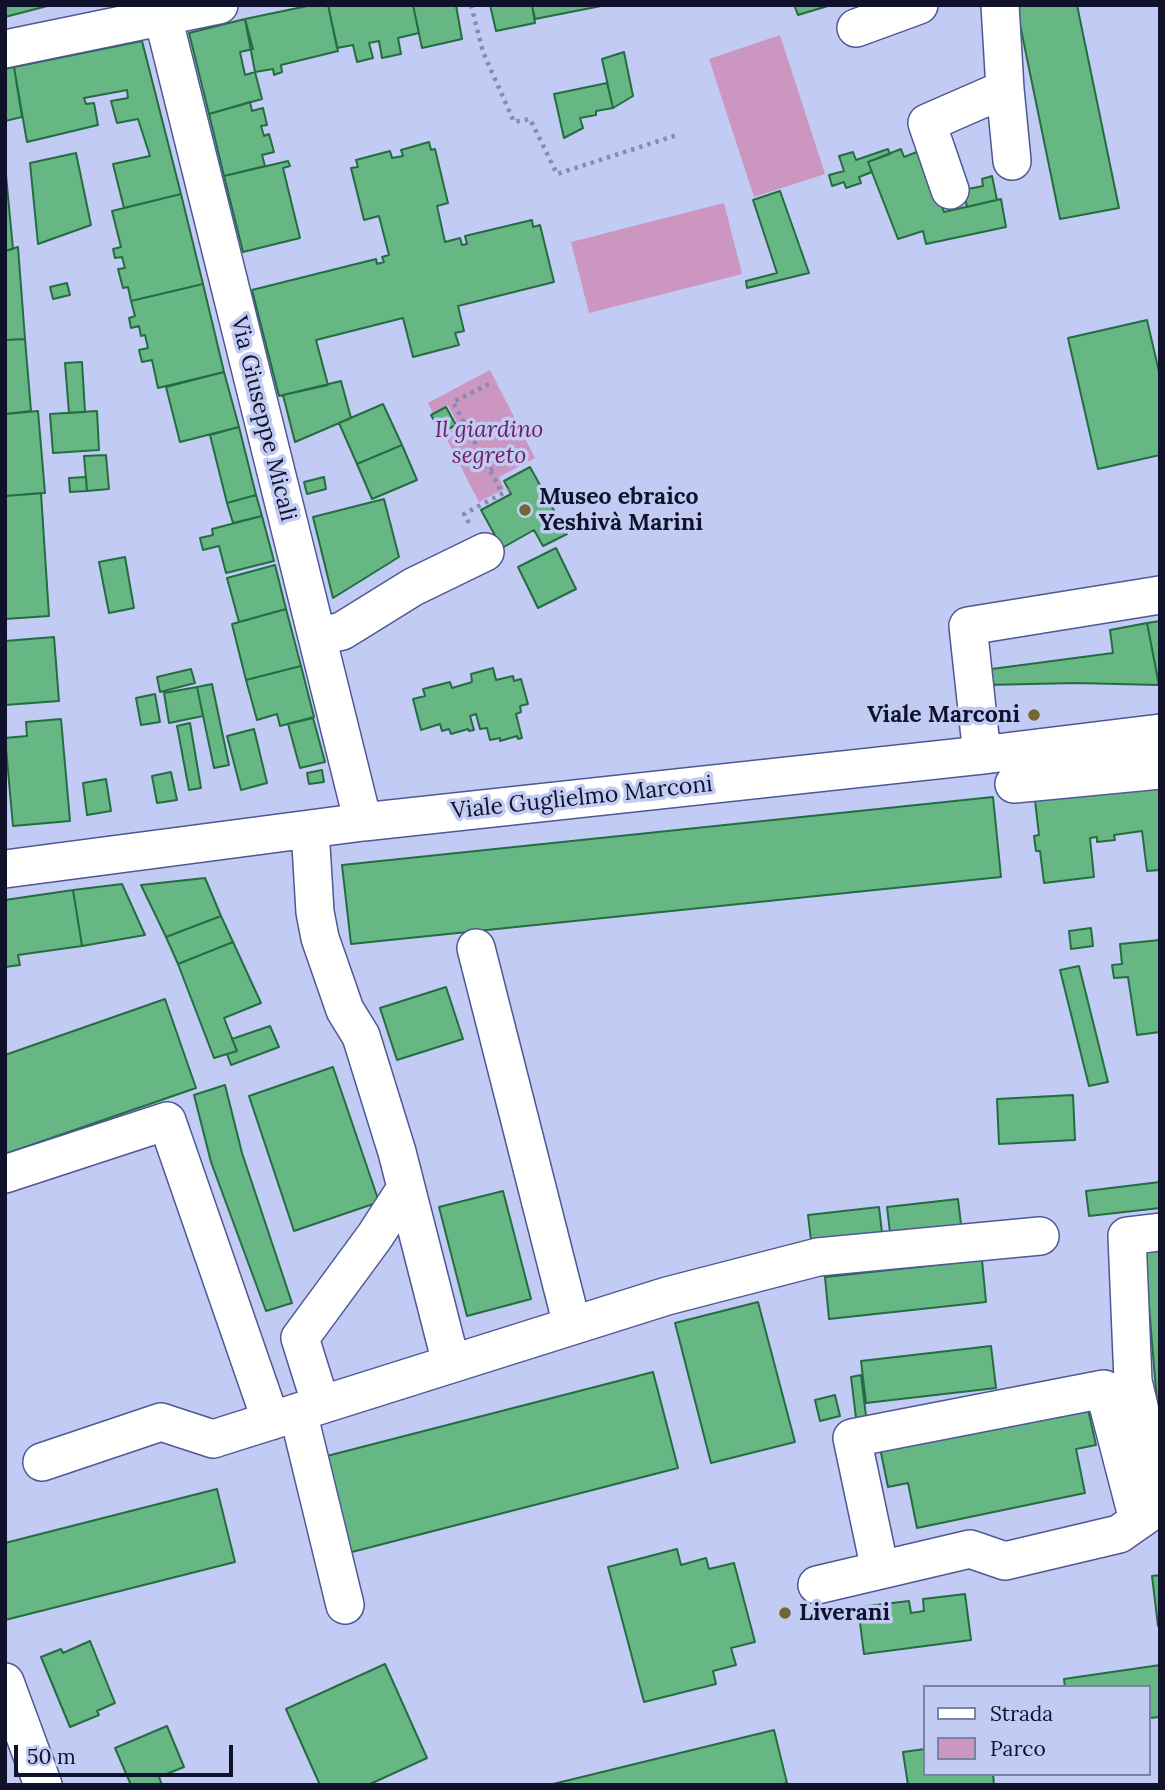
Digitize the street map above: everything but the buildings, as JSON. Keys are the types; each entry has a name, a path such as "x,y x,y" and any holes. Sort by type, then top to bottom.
{"street":[{"path":"5,49 219,5"},
{"path":"856,28 919,5"},
{"path":"1000,5 1012,161"},
{"name":"Via Giuseppe Micali","path":"163,17 191,181 229,287 258,355 293,487 306,624 340,670 334,898 340,934 365,1004 361,1036 406,1188"},
{"path":"950,190 928,122 1005,89"},
{"path":"306,624 342,631 413,587 485,552"},
{"path":"1160,595 968,626 1004,772 1160,770"},
{"name":"Viale Guglielmo Marconi","path":"5,869 334,826 1004,772 1160,733"},
{"path":"476,948 572,1325"},
{"path":"5,1174 167,1121 297,1412 345,1605"},
{"path":"406,1188 452,1363"},
{"path":"297,1412 300,1338 375,1236 406,1188"},
{"path":"1153,1507 1132,1381 1127,1236 1160,1232"},
{"path":"42,1462 161,1422 213,1439 667,1296 818,1257 1040,1236"},
{"path":"878,1560 852,1438 1104,1389 1153,1507"},
{"path":"817,1585 878,1560 970,1549 1005,1561 1119,1534 1153,1507"},
{"path":"5,1682 43,1785"}],"path":[{"path":"471,5 483,52 513,122 530,119 557,174 677,135"},
{"path":"489,384 453,402 502,494"},
{"path":"489,470 526,451"},
{"path":"485,552 464,514 509,489"}],"green space":[{"path":"780,35 825,174 754,197 709,59"},
{"path":"724,203 742,274 589,313 571,242"},
{"name":"Il giardino segreto","path":"490,370 535,458 499,477 504,489 479,502 444,434 459,426 448,405 433,413 428,403"}],"place":[{"name":"Museo ebraico Yeshivà Marini","path":"525,510"},
{"name":"Viale Marconi","path":"1034,715"},
{"name":"Liverani","path":"785,1613"}]}
